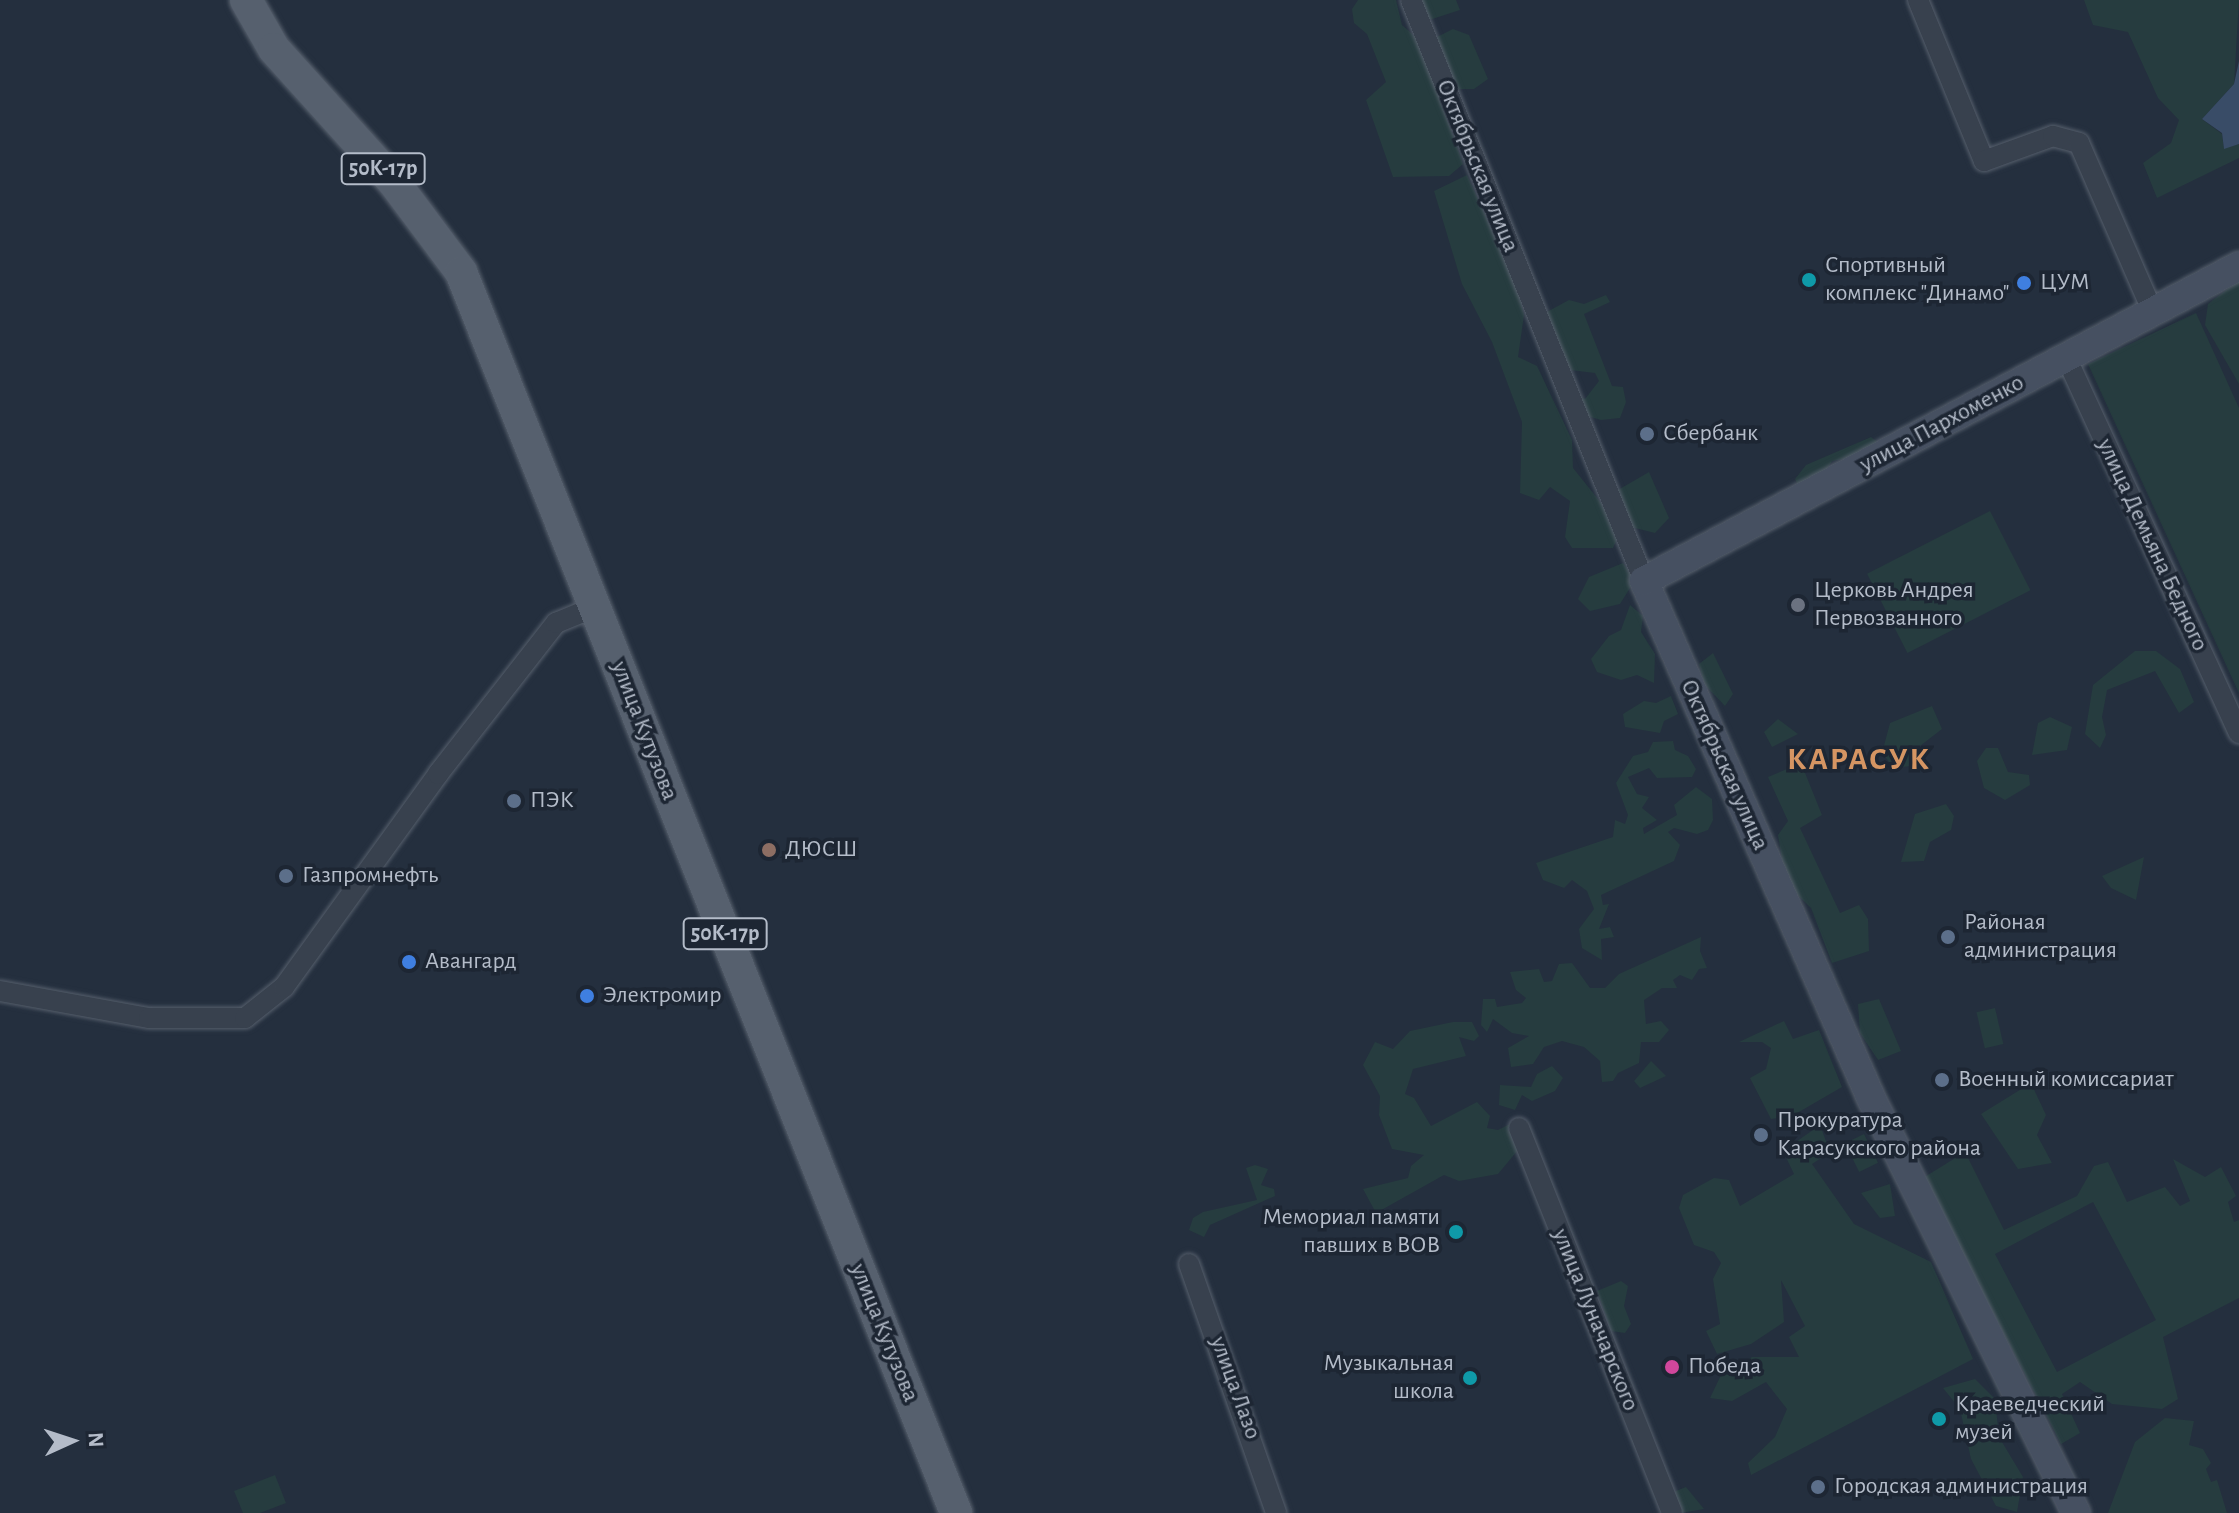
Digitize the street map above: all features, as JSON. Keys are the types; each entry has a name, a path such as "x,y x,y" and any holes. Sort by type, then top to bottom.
{"main road":[{"name":"улица Кутузова","path":"246,0 274,49 402,191 461,272 956,1513"}],"street":[{"name":"Октябрьская улица","path":"1411,0 1644,581 1871,1098 2072,1512"},
{"path":"1918,0 1984,161 2053,136 2079,143 2153,312"},
{"name":"улица Пархоменко","path":"1644,581 2239,266"},
{"name":"улица Демьяна Бедного","path":"2066,357 2239,733"},
{"path":"0,991 149,1018 245,1018 284,987 438,774 556,623 595,607"},
{"name":"улица Луначарского","path":"1519,1128 1672,1513"},
{"name":"улица Лазо","path":"1189,1264 1276,1513"}],"green space":[{"path":"1358,0 1396,0 1402,25 1419,40 1463,164 1449,176 1393,177 1366,100 1386,82 1367,34 1354,23 1352,9"},
{"path":"1412,0 1456,0 1460,10 1423,22"},
{"path":"2084,0 2239,0 2234,84 2202,119 2222,134 2224,148 2239,144 2239,158 2157,198 2143,163 2171,143 2179,120 2158,98 2128,32 2093,25"},
{"path":"1453,29 1469,35 1488,79 1474,89 1451,89 1435,38"},
{"path":"1467,175 1518,287 1524,315 1518,357 1537,366 1572,440 1573,468 1602,504 1618,537 1613,548 1572,548 1565,537 1570,501 1550,487 1539,500 1520,493 1522,422 1492,342 1462,284 1434,191"},
{"path":"2239,280 2239,384 2205,325 2208,304"},
{"path":"1606,295 1610,302 1584,314 1612,386 1623,387 1626,402 1620,418 1601,420 1580,414 1569,392 1585,399 1599,381 1595,373 1570,370 1543,314 1569,300 1584,304"},
{"path":"2196,313 2239,408 2239,693 2088,364"},
{"path":"1871,437 1879,443 1872,455 1832,461 1820,481 1798,485 1795,479 1806,465"},
{"path":"1649,472 1669,518 1655,533 1627,526 1618,490"},
{"path":"1990,511 2030,590 1907,653 1867,574"},
{"path":"1623,563 1635,580 1620,604 1590,611 1578,599 1589,577"},
{"path":"1630,605 1643,616 1641,632 1655,654 1654,683 1637,675 1621,680 1597,672 1591,659 1609,636 1621,630"},
{"path":"2135,651 2156,651 2180,669 2194,702 2179,713 2155,671 2107,690 2102,717 2106,735 2100,748 2085,734 2093,685"},
{"path":"1713,653 1733,694 1725,706 1704,684 1699,664"},
{"path":"1671,696 1678,714 1664,721 1660,733 1625,727 1623,714 1644,701 1656,703"},
{"path":"1932,706 1942,729 1920,746 1919,765 1894,768 1882,753 1890,723"},
{"path":"2050,717 2072,727 2067,750 2032,755 2038,723"},
{"path":"1778,719 1798,734 1772,747 1764,732"},
{"path":"1673,741 1675,750 1688,756 1696,769 1692,777 1657,778 1649,768 1628,777 1637,794 1649,797 1642,808 1657,820 1643,828 1644,834 1677,815 1674,805 1696,787 1712,799 1713,820 1708,830 1697,834 1674,828 1668,832 1680,845 1674,861 1601,895 1603,905 1609,904 1599,929 1610,927 1614,937 1601,939 1602,960 1582,948 1579,929 1594,909 1587,891 1572,880 1564,888 1543,880 1536,863 1613,837 1615,820 1625,824 1628,815 1616,783 1633,756 1648,752 1653,742"},
{"path":"1986,748 1998,748 2008,772 2029,775 2030,785 2005,800 1984,788 1977,761"},
{"path":"1801,763 1822,815 1800,828 1840,913 1859,905 1868,919 1869,951 1832,963 1811,908 1786,884 1778,835 1788,821 1768,777"},
{"path":"1946,804 1954,816 1951,830 1930,842 1924,861 1901,862 1915,814"},
{"path":"2144,857 2136,900 2111,888 2102,876"},
{"path":"1701,937 1700,951 1707,968 1699,969 1692,980 1680,975 1673,980 1677,988 1662,988 1644,1000 1646,1024 1661,1021 1669,1030 1659,1042 1641,1042 1639,1063 1618,1073 1613,1081 1602,1082 1600,1061 1584,1047 1562,1041 1544,1047 1533,1064 1511,1067 1508,1048 1529,1036 1512,1033 1493,1019 1487,1032 1481,1025 1483,999 1495,999 1497,1007 1522,1003 1526,998 1516,990 1510,972 1539,969 1544,982 1552,981 1559,964 1572,963 1590,988 1605,988 1619,974"},
{"path":"1879,999 1901,1051 1878,1060 1860,1033 1858,1004"},
{"path":"1995,1008 2003,1044 1985,1048 1976,1012"},
{"path":"1784,1021 1793,1039 1819,1030 1842,1087 1792,1116 1771,1119 1750,1078 1766,1069 1771,1048 1762,1042 1739,1042"},
{"path":"1453,1022 1472,1022 1479,1036 1474,1041 1459,1037 1466,1056 1413,1069 1405,1094 1414,1098 1431,1126 1477,1102 1490,1116 1487,1128 1498,1130 1514,1122 1518,1150 1498,1174 1459,1181 1444,1175 1376,1213 1363,1189 1408,1178 1411,1166 1424,1155 1392,1149 1379,1115 1380,1096 1363,1065 1375,1042 1393,1049 1410,1031"},
{"path":"1651,1061 1666,1076 1640,1088 1634,1081"},
{"path":"1552,1066 1563,1078 1555,1091 1532,1101 1522,1095 1515,1110 1499,1105 1500,1085 1531,1087 1537,1074"},
{"path":"2031,1083 2046,1115 2037,1135 2052,1163 2018,1169 1981,1114"},
{"path":"1820,1125 1830,1152 1812,1164 1854,1224 1931,1262 1973,1359 1751,1475 1748,1463 1775,1437 1787,1409 1766,1382 1732,1401 1710,1398 1721,1375 1752,1357 1799,1357 1789,1337 1805,1326 1781,1280 1784,1322 1751,1344 1717,1354 1706,1331 1720,1324 1713,1279 1721,1263 1714,1252 1694,1245 1679,1208 1683,1195 1714,1178 1729,1180 1740,1206 1794,1174 1783,1151"},
{"path":"1864,1134 1878,1163 1859,1172 1845,1143"},
{"path":"1965,1152 2004,1230 2077,1196 2094,1166 2108,1162 2127,1202 2165,1187 2180,1206 2190,1201 2173,1159 2205,1177 2221,1167 2236,1196 2228,1202 2234,1222 2239,1220 2239,1298 2163,1337 2178,1399 2162,1409 2112,1404 2080,1382 2062,1394 2080,1433 2061,1444 1923,1178","holes":["2093,1202 2156,1320 2057,1372 1995,1254"]},
{"path":"1255,1165 1268,1169 1261,1185 1274,1189 1275,1196 1210,1225 1204,1237 1189,1230 1193,1218 1203,1212 1257,1200 1246,1168"},
{"path":"1890,1184 1895,1216 1880,1218 1861,1193"},
{"path":"1621,1281 1628,1286 1624,1306 1631,1324 1625,1333 1611,1331 1597,1291"},
{"path":"1975,1379 1995,1399 1999,1437 2023,1477 2017,1512 1996,1506 1971,1459 1960,1409 1943,1388"},
{"path":"2165,1418 2194,1421 2189,1445 2203,1449 2211,1463 2206,1469 2211,1482 2217,1480 2227,1513 2108,1513 2135,1442"},
{"path":"275,1475 286,1503 260,1513 243,1513 234,1491"},
{"path":"1686,1487 1704,1509 1681,1513 1673,1492"}],"water":[{"path":"2239,61 2239,144 2224,149 2222,133 2202,119 2234,84"}],"place":[{"name":"Спортивный комплекс \"Динамо\"","path":"1809,280"},
{"name":"ЦУМ","path":"2024,283"},
{"name":"Сбербанк","path":"1647,434"},
{"name":"Церковь Андрея Первозванного","path":"1798,605"},
{"name":"ПЭК","path":"514,801"},
{"name":"ДЮСШ","path":"769,850"},
{"name":"Газпромнефть","path":"286,876"},
{"name":"Районая администрация","path":"1948,937"},
{"name":"Авангард","path":"409,962"},
{"name":"Электромир","path":"587,996"},
{"name":"Военный комиссариат","path":"1942,1080"},
{"name":"Прокуратура Карасукского района","path":"1761,1135"},
{"name":"Мемориал памяти павших в ВОВ","path":"1456,1232"},
{"name":"Победа","path":"1672,1367"},
{"name":"Музыкальная школа","path":"1470,1378"},
{"name":"Краеведческий музей","path":"1939,1419"},
{"name":"Городская администрация","path":"1818,1487"}],"district":[{"name":"КАРАСУК","path":"1859,759"}]}
